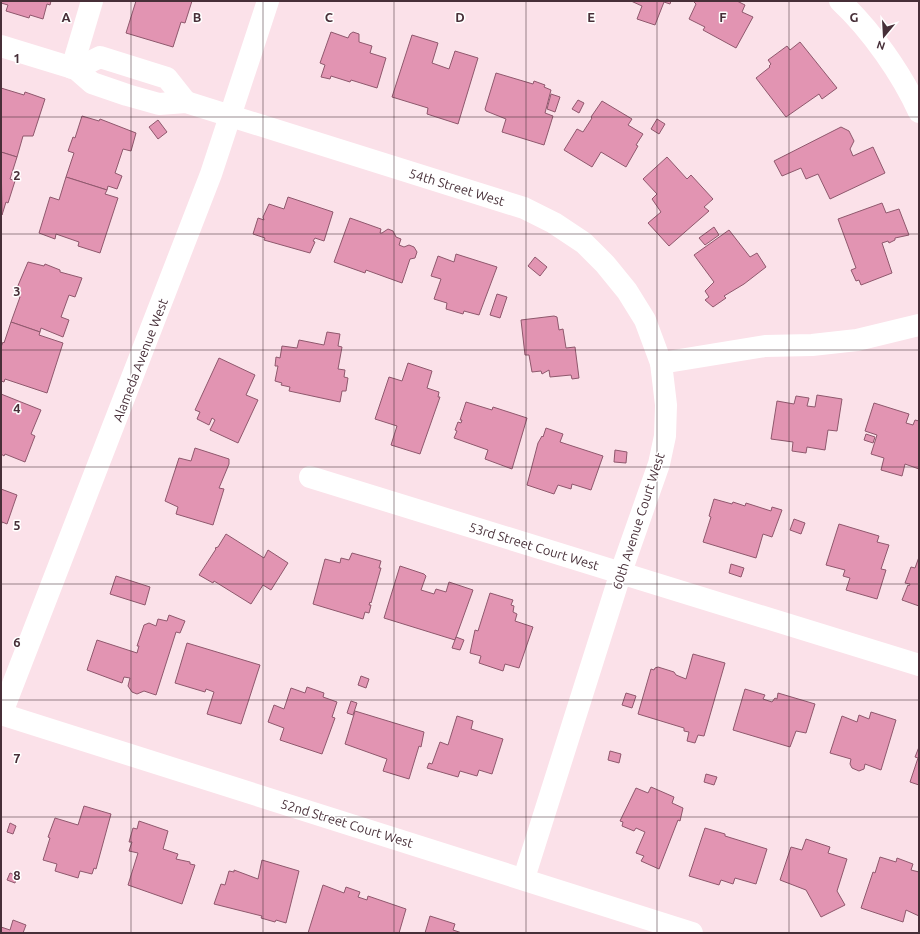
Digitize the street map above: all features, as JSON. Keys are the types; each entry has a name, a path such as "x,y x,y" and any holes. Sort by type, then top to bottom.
{"street":[{"path":"74,68 92,1"},
{"name":"Alameda Avenue West","path":"1,714 211,174 268,1"},
{"path":"840,1 853,13 884,52 919,112"},
{"name":"54th Street West","path":"1,46 74,68 92,83 159,104 186,102 229,117 524,208 554,223 584,243 605,264 627,291 645,320 661,363"},
{"path":"74,68 100,57 167,78 186,102"},
{"path":"128,94 136,68"},
{"path":"661,363 765,346 812,345 857,340 919,325"},
{"name":"60th Avenue Court West","path":"524,878 621,572 659,464 665,436 666,405 661,363"},
{"name":"53rd Street Court West","path":"310,477 919,664"},
{"name":"52nd Street Court West","path":"1,714 524,878 692,933"}],"building":[{"path":"1,1 51,1 50,5 47,4 43,19 30,15 29,18 6,11 8,5 1,3"},
{"path":"136,1 192,1 185,23 181,22 173,47 126,33"},
{"path":"631,1 671,1 670,4 664,2 655,25 637,19 642,6"},
{"path":"693,1 737,1 745,5 742,12 753,17 736,48 703,30 705,27 689,19 696,4"},
{"path":"331,32 348,38 353,32 359,34 359,42 372,46 370,53 386,58 377,88 331,76 330,79 321,77 325,65 320,63"},
{"path":"412,35 438,43 432,63 449,69 455,51 478,58 458,124 427,114 428,108 392,97"},
{"path":"800,42 837,88 822,99 819,94 786,117 756,78 770,67 769,66 771,64 768,60 787,46 790,50"},
{"path":"496,73 533,84 534,81 545,85 544,87 551,90 545,113 553,116 544,145 502,132 506,119 486,111 485,109"},
{"path":"1,88 24,95 25,92 45,99 33,136 23,136 17,157 1,152"},
{"path":"551,94 560,97 555,112 547,109"},
{"path":"578,100 584,103 579,113 572,109"},
{"path":"602,101 632,119 628,125 643,134 626,167 601,152 592,167 564,150 577,129 583,132"},
{"path":"82,116 99,121 100,119 136,133 131,151 123,149 115,173 122,176 117,189 108,186 107,190 66,177 74,153 68,151 73,137 75,138"},
{"path":"657,119 665,124 659,134 651,129"},
{"path":"158,120 167,132 158,139 149,127"},
{"path":"841,127 849,131 854,141 850,149 853,156 873,147 885,173 830,199 818,174 806,179 801,168 782,176 774,161"},
{"path":"1,152 17,157 10,179 15,181 8,203 6,202 2,215"},
{"path":"667,157 687,179 691,175 713,199 704,207 709,211 669,246 648,223 661,212 652,199 657,194 643,179"},
{"path":"66,177 107,190 105,194 118,198 100,253 78,246 79,242 56,234 55,239 39,233 50,197 59,200"},
{"path":"288,197 333,212 324,241 315,238 313,241 315,242 310,253 264,240 265,238 253,234 258,218 264,220 263,217 269,204 284,209"},
{"path":"882,203 886,213 899,209 909,235 895,238 895,240 889,243 888,241 882,243 892,273 861,285 859,280 856,281 851,270 856,268 838,219"},
{"path":"350,218 381,229 380,233 388,229 393,231 396,237 401,239 399,245 404,247 409,245 414,247 417,252 415,258 410,259 402,283 366,270 365,273 334,262"},
{"path":"714,227 719,235 705,245 699,238"},
{"path":"729,230 750,257 757,253 766,267 744,284 724,296 726,298 713,307 705,300 709,297 705,291 714,282 694,255"},
{"path":"456,254 497,267 479,315 464,311 463,314 446,309 447,303 434,299 441,279 431,276 438,256 454,262"},
{"path":"535,257 547,267 540,276 528,266"},
{"path":"28,262 44,266 45,264 60,270 60,272 82,278 75,297 69,295 61,317 69,320 63,337 41,328 40,332 11,322 20,297 14,295"},
{"path":"497,294 507,297 500,318 490,315"},
{"path":"554,316 557,317 559,330 563,329 566,348 575,347 579,378 572,379 571,375 550,377 549,370 542,374 541,371 532,372 529,355 525,355 521,320"},
{"path":"11,322 40,332 39,335 63,343 47,393 5,379 4,382 1,381 1,347 3,342 4,343"},
{"path":"327,332 340,334 338,346 342,347 338,369 345,370 344,377 348,378 346,391 342,391 340,402 289,391 290,387 281,385 282,383 275,381 278,366 275,366 276,357 280,358 282,346 297,348 299,340 324,345"},
{"path":"219,358 255,375 246,395 258,400 238,443 210,430 215,420 212,418 209,425 197,419 200,412 195,410"},
{"path":"408,363 432,371 427,388 439,392 438,397 440,397 420,454 391,445 397,426 375,419 389,377 402,381"},
{"path":"1,394 41,410 31,434 35,436 25,462 5,454 4,456 1,454"},
{"path":"817,395 842,399 837,431 828,430 825,450 807,447 806,453 792,451 793,442 771,439 777,401 794,404 796,396 809,398 807,406 815,407"},
{"path":"466,402 492,410 493,407 527,418 512,469 485,459 488,450 454,438 457,431 455,430 458,422 461,423 462,420 460,420"},
{"path":"874,403 909,414 906,423 913,425 915,420 919,421 919,469 905,464 902,476 881,470 884,458 871,454 877,435 865,431"},
{"path":"546,428 563,434 560,442 603,456 591,490 572,484 571,489 558,485 554,494 527,485 538,443 542,436 543,437"},
{"path":"866,434 875,437 873,443 864,440"},
{"path":"195,448 229,459 229,464 219,488 224,489 213,525 176,514 178,507 165,501 179,458 191,461"},
{"path":"615,450 627,452 626,463 614,462"},
{"path":"1,489 17,495 7,524 2,522 1,526"},
{"path":"714,499 732,504 733,502 745,506 746,503 771,511 772,507 782,510 772,537 763,534 756,558 703,542 711,517 709,516"},
{"path":"794,519 805,523 801,534 790,530"},
{"path":"839,524 879,536 877,542 889,545 881,569 886,570 877,599 846,590 850,578 843,576 845,570 826,565"},
{"path":"226,534 264,558 268,550 288,563 271,590 263,585 251,604 214,581 213,583 199,575 216,549 215,548 218,547"},
{"path":"352,553 381,561 379,568 381,568 371,603 370,602 369,605 371,605 369,613 365,612 363,619 313,604 325,559 340,563 341,558 349,560"},
{"path":"919,557 919,606 902,600 908,585 909,586 910,584 905,583 911,567 915,568"},
{"path":"731,564 744,568 741,577 729,573"},
{"path":"400,566 426,576 421,590 434,594 436,589 446,592 449,582 473,590 455,640 384,618"},
{"path":"116,576 150,587 145,605 110,594"},
{"path":"490,593 513,600 511,605 514,606 513,612 517,614 515,621 533,627 519,668 505,664 503,671 479,663 481,656 470,653 475,630 478,631"},
{"path":"169,615 185,621 180,633 176,632 156,695 144,691 137,694 132,692 128,686 130,678 124,677 122,683 87,670 97,640 137,653 139,646 137,646 144,625 149,623 156,626 158,619 167,621"},
{"path":"456,637 464,640 460,650 452,648"},
{"path":"187,643 260,665 241,724 207,714 214,692 206,689 205,692 175,683"},
{"path":"693,654 725,663 704,736 698,735 695,743 687,741 689,732 684,731 684,728 638,714 651,669 654,670 658,667 674,672 676,675 686,679"},
{"path":"361,676 369,679 366,688 358,685"},
{"path":"307,687 324,693 323,697 337,702 332,717 335,718 322,754 280,740 284,728 268,722 274,705 284,709 291,688 305,693"},
{"path":"745,689 765,695 763,699 772,702 775,698 777,699 778,693 815,704 806,733 796,731 790,747 733,730"},
{"path":"626,693 636,696 632,708 622,705"},
{"path":"351,701 357,703 353,715 347,713"},
{"path":"355,711 424,732 421,747 419,746 409,779 383,771 387,759 345,744"},
{"path":"871,712 896,720 881,770 865,764 864,769 859,771 852,768 850,764 851,759 830,753 842,716 857,722 859,715 869,719"},
{"path":"457,716 473,721 471,729 503,739 492,774 479,770 477,776 460,771 458,777 427,768 429,763 432,764 440,742 448,745"},
{"path":"919,747 919,785 910,782 918,758 915,757"},
{"path":"610,751 621,754 619,763 608,760"},
{"path":"706,774 717,777 714,785 704,782"},
{"path":"651,787 674,797 672,803 683,808 680,821 678,820 659,869 641,861 644,856 636,853 645,832 636,828 634,831 622,826 623,822 620,821 636,788 648,793"},
{"path":"84,806 111,814 96,869 94,868 92,874 80,871 78,878 55,871 57,864 43,860 50,838 48,837 55,818 78,825"},
{"path":"139,821 168,831 163,849 178,854 176,859 190,862 190,864 195,865 182,904 128,885 138,853 129,851 132,842 129,842 133,828 137,829"},
{"path":"10,823 16,826 13,834 7,832"},
{"path":"705,828 767,849 756,884 735,878 733,884 721,880 719,885 689,876"},
{"path":"806,839 830,847 828,853 847,859 837,891 845,905 821,917 806,890 780,880 791,847 802,850"},
{"path":"880,857 896,862 897,858 913,864 911,870 919,872 919,916 906,910 903,922 861,908 873,872 875,873"},
{"path":"262,860 299,871 286,923 276,920 275,922 261,918 262,916 214,904 221,884 225,885 229,871 234,872 234,870 258,879"},
{"path":"10,873 17,876 15,883 7,880"},
{"path":"323,885 344,893 346,887 360,892 358,897 367,900 368,896 406,909 399,933 308,933"},
{"path":"430,916 455,924 453,930 462,933 425,933"},
{"path":"13,920 26,925 23,933 1,933 1,927 10,930"}]}
